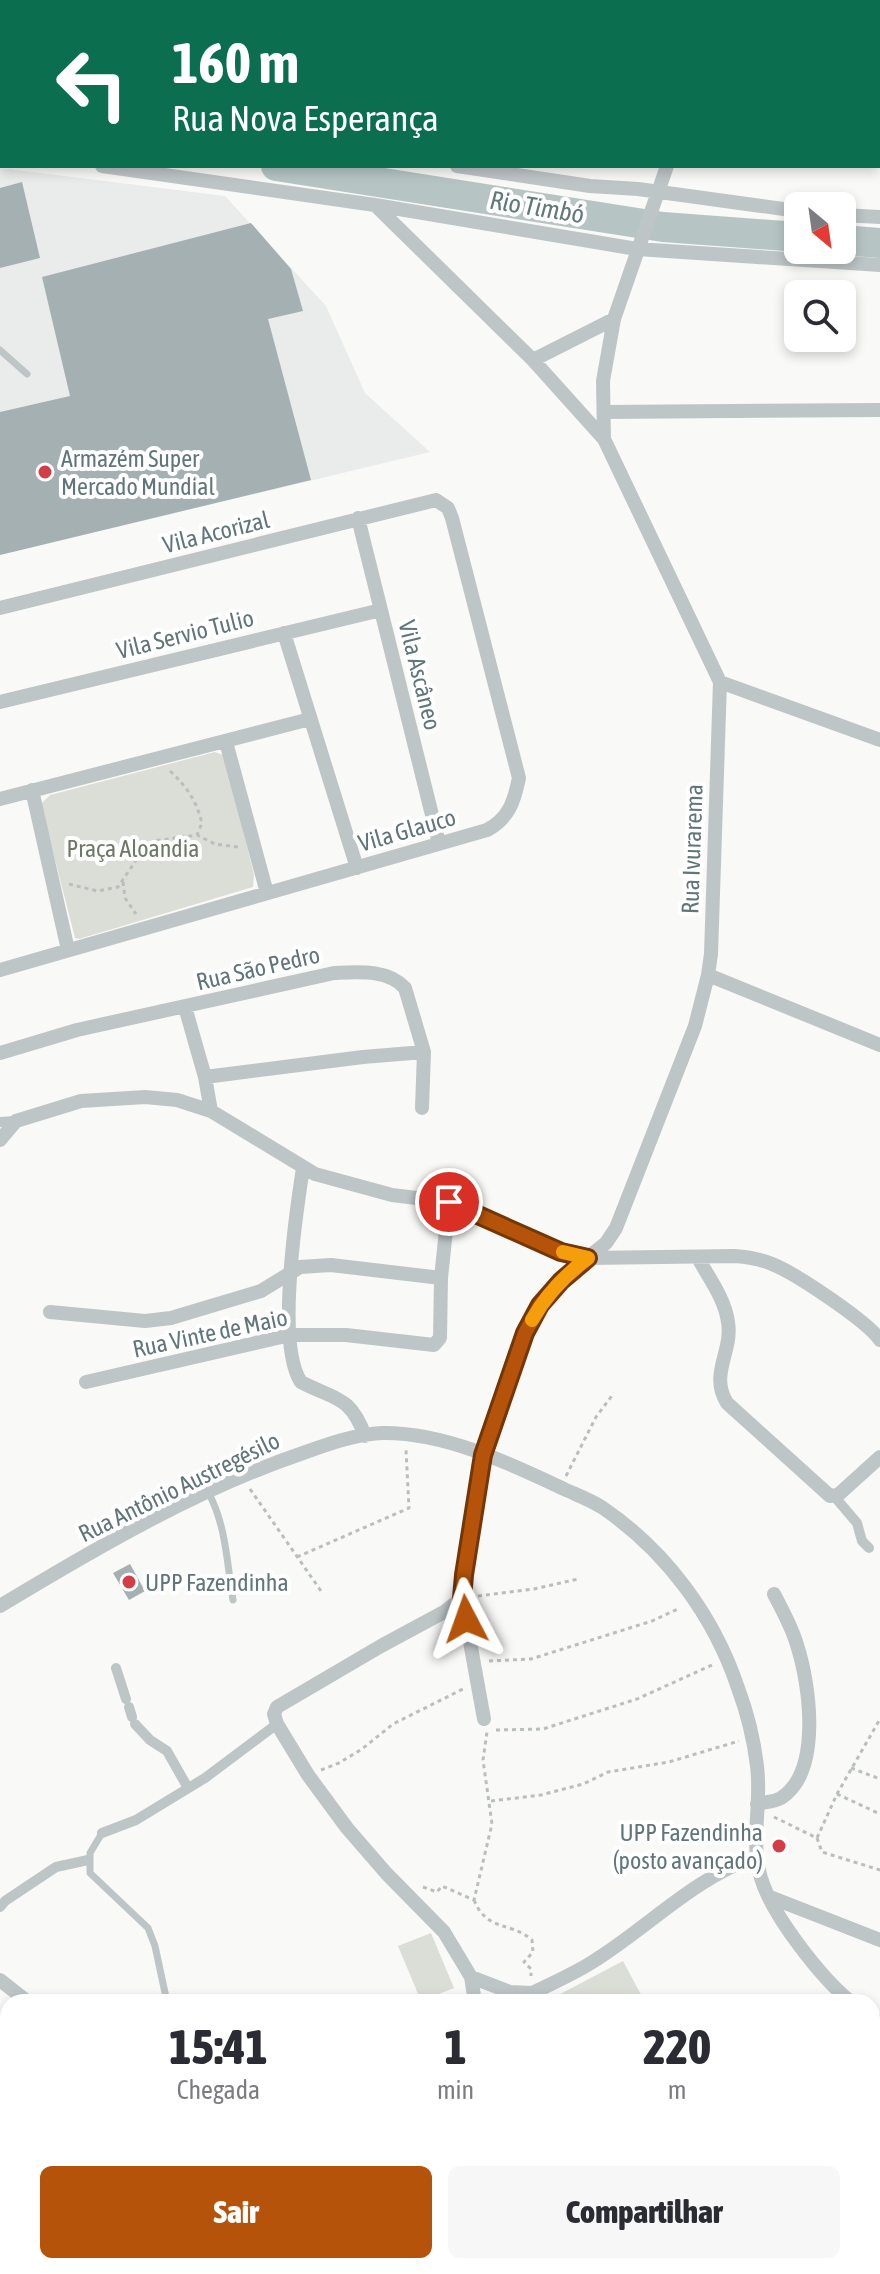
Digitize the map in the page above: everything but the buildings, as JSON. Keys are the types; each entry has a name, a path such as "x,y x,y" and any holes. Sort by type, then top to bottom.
{"street":[{"path":"116,168 638,244 880,265"},
{"path":"470,168 654,198 784,210"},
{"path":"604,439 603,381 614,319 666,168"},
{"path":"375,205 533,360 604,439"},
{"path":"856,216 880,217"},
{"path":"533,360 614,319"},
{"path":"604,412 880,410"},
{"name":"Rua Ivurarema","path":"486,1724 462,1598 483,1455 525,1333 540,1305 561,1281 606,1243 616,1228 695,1026 708,975 720,682 604,439"},
{"name":"Vila Acorizal","path":"0,608 358,518 428,502 442,502"},
{"name":"Vila Glauco","path":"0,970 487,830 508,814 519,778 452,518 442,502"},
{"name":"Vila Ascâneo","path":"358,518 439,843"},
{"name":"Vila Servio Tulio","path":"0,702 381,610"},
{"path":"284,633 357,868"},
{"path":"720,682 880,740"},
{"path":"0,799 310,719"},
{"path":"226,742 267,893"},
{"path":"32,790 68,950"},
{"name":"Rua São Pedro","path":"0,1053 77,1030 334,973 362,972 398,980 405,988 424,1052 422,1108"},
{"path":"708,975 880,1045"},
{"path":"185,1007 205,1077 211,1111"},
{"path":"205,1077 424,1052"},
{"path":"0,1122 16,1121 81,1101 145,1097 177,1100 211,1111 303,1168 330,1180 392,1195 449,1202 561,1252 588,1258 744,1257 775,1265 865,1324 880,1340"},
{"path":"0,1140 16,1121"},
{"path":"303,1168 292,1239 290,1335 294,1367 301,1382 330,1393 353,1409 365,1436"},
{"path":"50,1312 145,1321 171,1318 261,1291 300,1267 331,1265 441,1278 449,1202"},
{"path":"698,1258 724,1306 728,1322 729,1336 719,1384 727,1403 824,1492 834,1496 857,1523 862,1541 869,1548"},
{"name":"Rua Vinte de Maio","path":"86,1382 290,1335 346,1335 431,1346 438,1343 440,1338 441,1278"},
{"name":"Rua Antônio Austregésilo","path":"0,1606 66,1567 241,1476 321,1447 365,1436 406,1435 483,1455 561,1488 600,1506 645,1540 709,1622 739,1689 757,1768 757,1856 761,1878 803,1951 843,1994"},
{"path":"834,1496 880,1457"},
{"path":"757,1806 777,1800 794,1787 808,1753 807,1690 802,1662 797,1643 774,1594"},
{"path":"462,1598 444,1612 277,1707 275,1719 308,1775 347,1828 444,1932 471,1977 474,1994"},
{"path":"116,1668 131,1712 150,1740 167,1751 188,1788"},
{"path":"102,1833 136,1820 188,1788 275,1719"},
{"path":"530,1994 598,1959 681,1895 713,1875 757,1856"},
{"path":"0,1907 56,1867 88,1860"},
{"path":"770,1897 880,1940"},
{"path":"471,1977 510,1992 536,1991"},
{"path":"0,1980 18,1994"}],"lane":[{"path":"0,350 27,374"},
{"path":"208,1492 216,1505 222,1526 233,1600"},
{"path":"102,1833 92,1847 88,1860 90,1873 148,1928 165,1994"}],"path":[{"path":"153,760 168,769 194,798 202,823 197,835"},
{"path":"53,883 97,891 118,887 143,850 153,841 197,835 207,842 226,846 254,844"},
{"path":"123,882 125,898 142,929"},
{"path":"561,1488 596,1417 614,1393"},
{"path":"297,1557 409,1508 406,1435"},
{"path":"241,1476 321,1591"},
{"path":"462,1598 522,1591 578,1579"},
{"path":"473,1662 531,1659 652,1621 694,1601"},
{"path":"474,1900 492,1824 483,1760 486,1724 543,1729 637,1699 726,1660"},
{"path":"308,1775 339,1763 393,1724 477,1682"},
{"path":"817,1838 837,1794 880,1719"},
{"path":"490,1801 541,1795 583,1784 608,1772 669,1762 750,1737"},
{"path":"851,1768 880,1779"},
{"path":"837,1794 880,1814"},
{"path":"757,1806 817,1838 822,1852 880,1870"},
{"path":"411,1882 437,1892 442,1886 474,1900 484,1918 524,1933 532,1940 533,1952 524,1962 536,1991"}],"shaded area":[{"path":"0,168 225,196 326,306 365,393 430,452 0,555"}],"green space":[{"name":"Praça Aloandia","path":"215,752 223,755 226,761 254,875 253,887 75,938 42,803 50,795"},
{"path":"431,1933 454,1988 439,1994 418,1994 398,1946"},
{"path":"623,1961 641,1994 560,1994"}],"waterway":[{"name":"Rio Timbó","path":"289,168 663,227 784,236"},
{"name":"Rio Timbó","path":"856,241 880,243"}],"slow traffic":[{"path":"532,1320 540,1305 561,1281 588,1258 563,1252"}],"place":[{"name":"Armazém Super Mercado Mundial","path":"45,472"},
{"name":"UPP Fazendinha","path":"129,1582"},
{"name":"UPP Fazendinha (posto avançado)","path":"779,1846"}],"route":[{"path":"449,1202 561,1252 588,1258 571,1271 540,1305 525,1333 483,1455 464,1575 462,1598 466,1619"}]}
